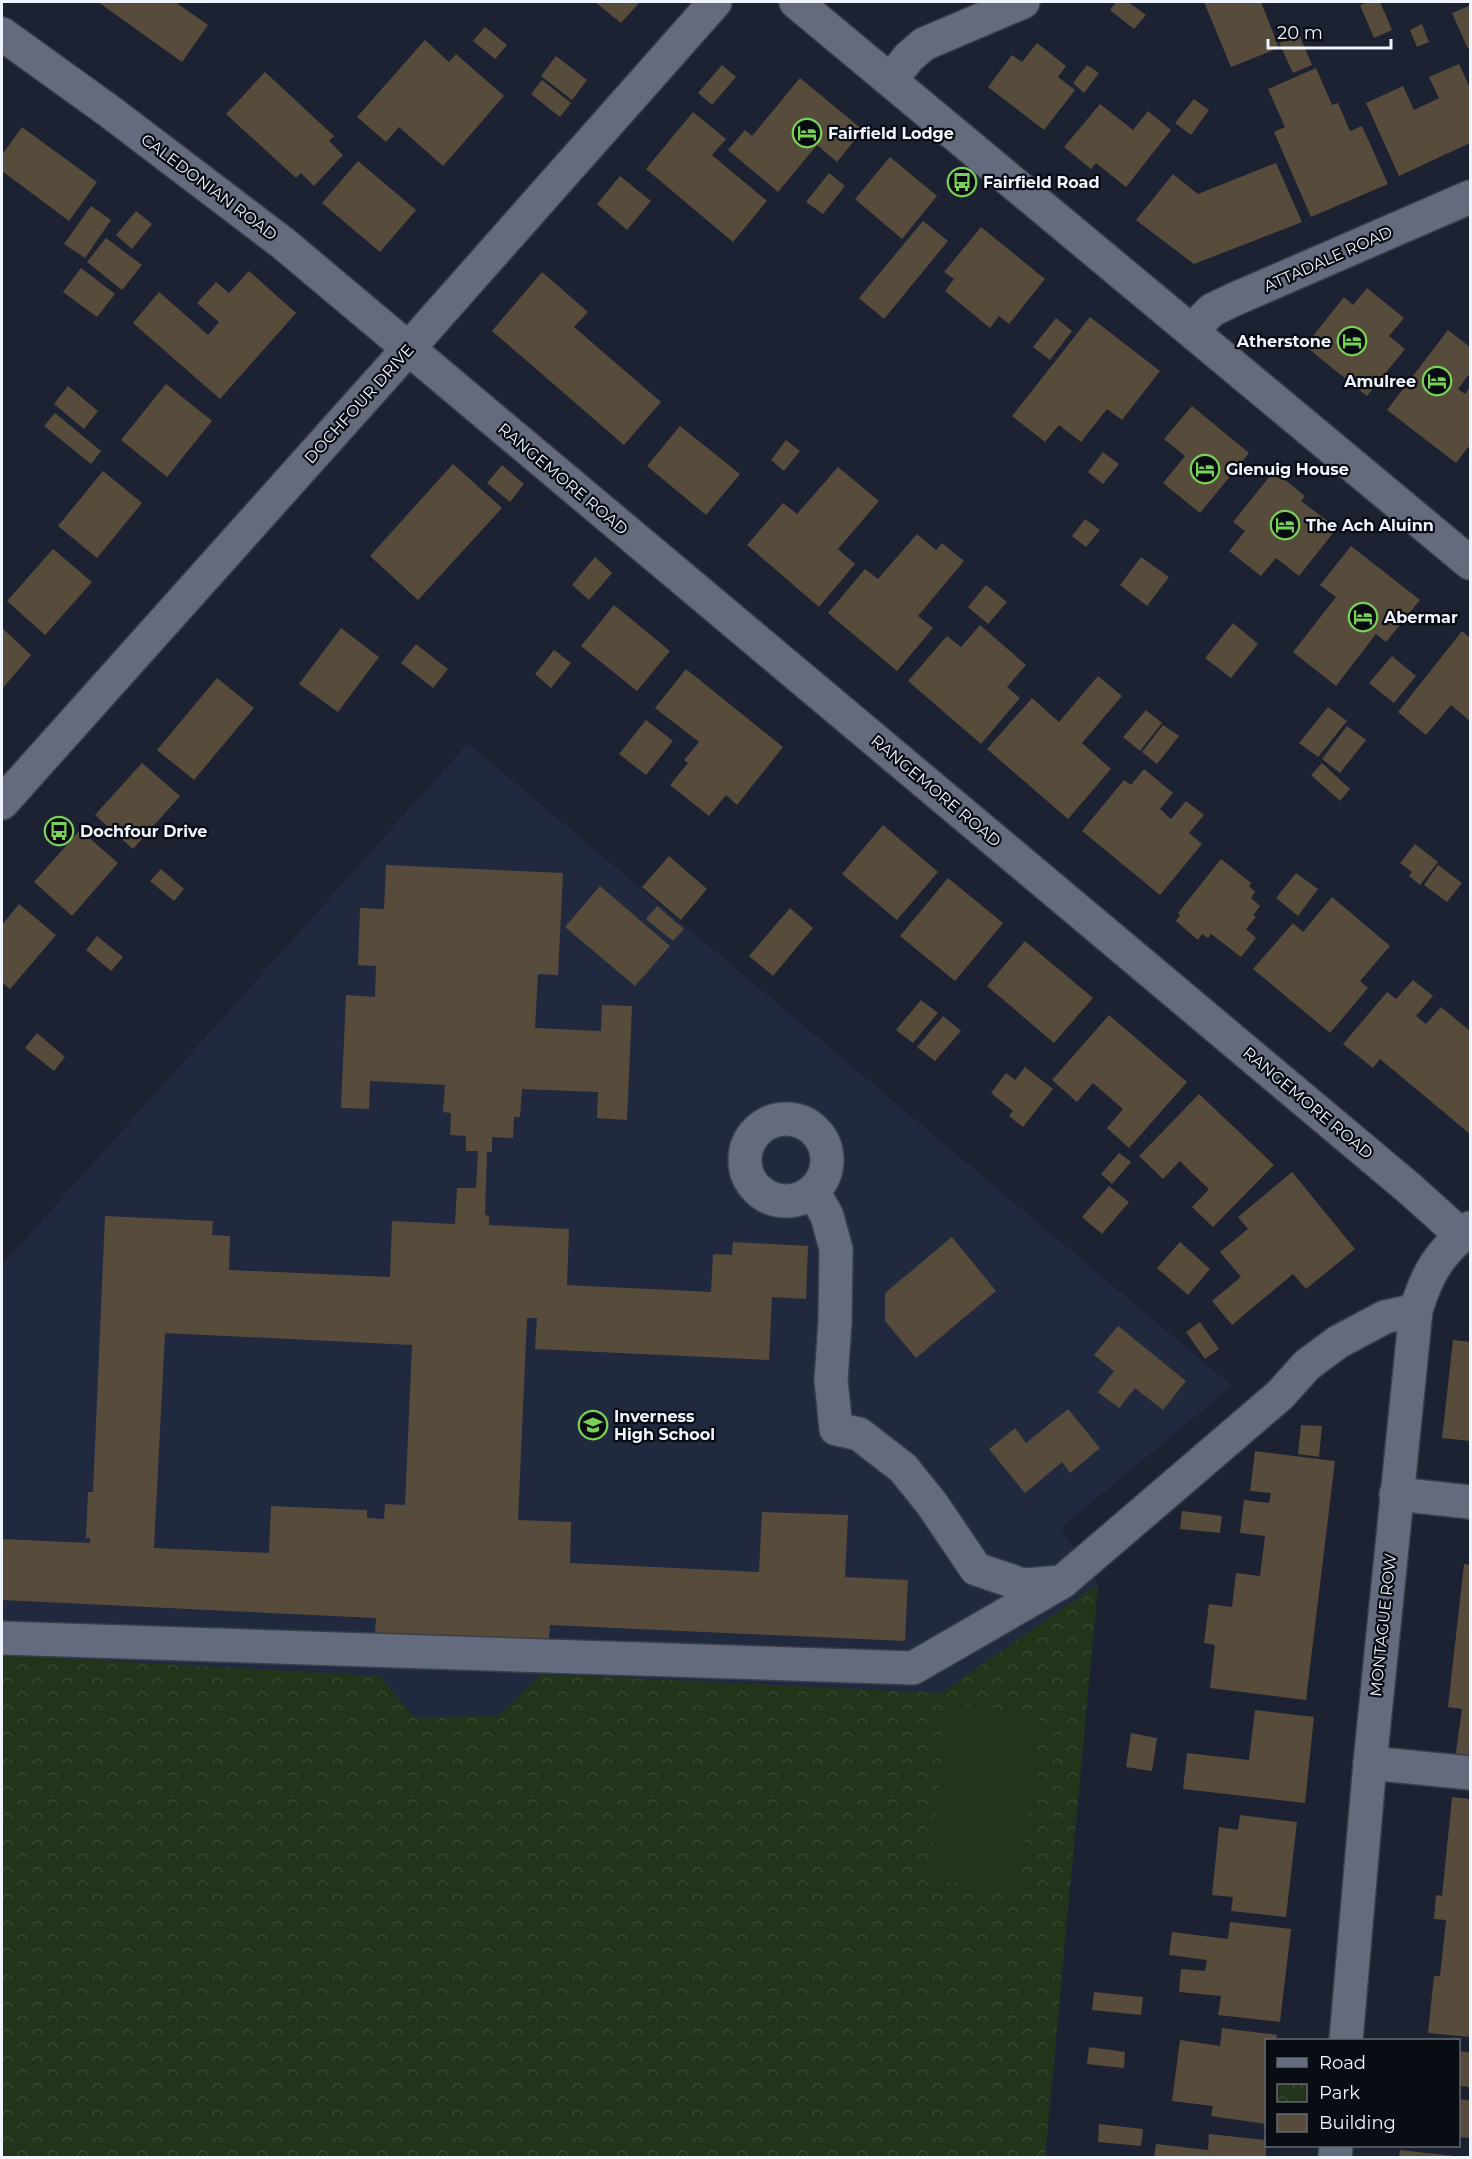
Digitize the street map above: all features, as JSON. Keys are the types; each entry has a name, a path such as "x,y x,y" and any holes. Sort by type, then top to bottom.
{"street":[{"name":"DOCHFOUR DRIVE","path":"2,803 715,2"},
{"path":"796,2 1470,563"},
{"path":"891,79 909,57 924,45 1023,2"},
{"name":"CALEDONIAN ROAD","path":"2,34 109,111 284,244 408,349"},
{"name":"ATTADALE ROAD","path":"1192,330 1212,310 1470,197"},
{"name":"RANGEMORE ROAD","path":"408,349 1410,1189 1466,1232"},
{"path":"813,1191 827,1216 836,1249 831,1380 836,1429 859,1434 903,1468 932,1504 976,1569 1023,1585 1062,1582"},
{"name":"MONTAGUE ROW","path":"1346,2039 1370,1763 1416,1310 1425,1281 1440,1257 1466,1232"},
{"path":"2,1638 913,1668 1062,1582 1280,1395 1307,1365 1338,1342 1385,1317 1416,1310"},
{"path":"1396,1494 1470,1502"},
{"path":"1370,1763 1470,1773"}],"shaded area":[{"name":"Inverness High School","path":"468,743 1232,1386 1061,1528 1098,1584 1045,2157 2,2158 2,1265"}],"green space":[{"path":"1098,1584 1045,2157 2,2157 2,1655 380,1676 414,1717 498,1716 542,1674 941,1693"},
{"path":"948,1704 1040,1714 1020,1890 929,1879"}],"building":[{"path":"98,2 175,2 208,25 182,62"},
{"path":"595,2 640,2 621,23"},
{"path":"1116,2 1128,2 1146,15 1134,29 1110,10"},
{"path":"1204,2 1261,2 1279,48 1231,67"},
{"path":"1380,2 1392,30 1374,38 1360,5"},
{"path":"1469,6 1470,48 1468,49 1452,13"},
{"path":"1422,24 1429,42 1417,47 1410,30"},
{"path":"485,27 507,45 495,59 473,41"},
{"path":"1299,34 1312,65 1293,73 1279,43"},
{"path":"425,40 449,62 456,54 504,96 443,166 399,127 386,142 357,117"},
{"path":"1037,43 1066,66 1058,77 1075,90 1044,130 988,87 1012,55 1022,62"},
{"path":"556,56 587,80 572,100 541,76"},
{"path":"1459,64 1470,88 1470,143 1399,176 1366,103 1403,86 1414,110 1439,98 1429,77"},
{"path":"722,65 736,77 712,105 698,93"},
{"path":"1087,65 1099,73 1084,93 1073,83"},
{"path":"1316,68 1332,105 1338,103 1350,131 1362,126 1388,184 1311,217 1274,132 1285,127 1268,89"},
{"path":"265,72 334,136 329,141 343,155 314,186 301,173 296,178 226,114"},
{"name":"Fairfield Lodge","path":"800,78 863,130 837,162 817,145 778,192 728,150 745,130 752,136"},
{"path":"542,80 571,103 560,117 531,94"},
{"path":"1194,99 1209,110 1191,135 1175,123"},
{"path":"1100,104 1133,130 1148,111 1171,130 1126,187 1096,163 1091,169 1064,147"},
{"path":"693,112 726,139 712,155 767,201 733,242 646,169"},
{"path":"22,127 97,182 69,221 2,171 2,155"},
{"path":"890,157 937,196 902,239 855,199"},
{"path":"358,161 416,210 380,252 322,203"},
{"path":"1276,163 1302,222 1194,264 1136,220 1173,174 1198,194"},
{"path":"829,173 845,186 823,214 806,202"},
{"path":"620,176 651,201 627,230 597,204"},
{"path":"91,206 111,220 85,258 64,244"},
{"path":"136,211 152,224 132,249 116,235"},
{"path":"923,221 948,241 884,319 859,298"},
{"path":"981,227 1045,279 1009,324 999,316 990,328 945,291 954,279 944,272"},
{"path":"106,238 142,265 122,290 87,262"},
{"path":"81,268 115,294 97,317 63,292"},
{"path":"249,271 296,313 220,399 133,323 159,292 208,335 219,322 197,303 216,282 229,293"},
{"path":"542,272 588,312 574,327 661,402 624,445 492,331"},
{"name":"Atherstone","path":"1367,288 1404,318 1389,336 1405,349 1367,396 1305,346 1344,297 1353,305"},
{"path":"1090,317 1160,371 1122,420 1107,409 1081,442 1059,425 1045,442 1012,416"},
{"path":"1056,318 1072,331 1050,360 1033,347"},
{"name":"Amulree","path":"1448,330 1470,347 1470,373 1458,389 1465,394 1470,387 1470,445 1456,463 1387,410"},
{"path":"166,384 212,421 167,477 121,440"},
{"path":"68,386 98,411 84,429 54,404"},
{"name":"Glenuig House","path":"1192,406 1249,453 1200,513 1163,483 1185,456 1164,439"},
{"path":"55,413 101,451 91,464 44,426"},
{"path":"680,426 740,474 706,515 647,466"},
{"path":"786,440 800,451 784,471 771,460"},
{"path":"1103,452 1119,464 1103,484 1088,472"},
{"path":"453,464 502,508 418,600 370,556"},
{"path":"502,465 524,484 510,502 487,483"},
{"path":"838,467 879,501 838,549 855,564 819,607 747,545 783,503 797,514"},
{"path":"103,471 142,503 97,558 58,526"},
{"name":"The Ach Aluinn","path":"1274,471 1305,496 1301,501 1337,528 1299,576 1276,558 1261,576 1229,551 1245,531 1233,522"},
{"path":"1085,519 1100,530 1086,547 1072,536"},
{"path":"917,534 936,550 942,543 964,561 918,616 933,628 897,671 828,613 865,569 878,579"},
{"name":"Abermar","path":"1351,546 1420,600 1386,642 1376,634 1336,686 1293,652 1336,597 1320,585"},
{"path":"53,549 92,582 45,635 7,601"},
{"path":"595,557 612,573 589,600 572,585"},
{"path":"1141,557 1169,577 1147,606 1120,585"},
{"path":"986,585 1007,602 988,624 968,607"},
{"path":"614,605 670,651 637,691 581,646"},
{"path":"1233,623 1258,644 1231,678 1205,658"},
{"path":"980,625 1026,665 1007,687 1020,698 981,744 908,681 947,636 961,647"},
{"path":"2,628 31,655 2,689"},
{"path":"341,628 379,657 338,712 299,684"},
{"path":"1462,631 1470,638 1470,721 1451,705 1426,735 1398,712"},
{"path":"416,644 448,669 433,688 401,663"},
{"path":"554,650 571,663 551,688 535,674"},
{"path":"1392,656 1416,676 1394,703 1369,683"},
{"path":"686,669 783,747 737,805 726,795 709,816 670,785 688,763 684,760 699,742 655,708"},
{"path":"1098,676 1122,696 1082,743 1111,769 1068,819 987,749 1032,698 1059,722"},
{"path":"217,678 254,708 194,780 157,750"},
{"path":"1328,707 1347,721 1318,757 1299,743"},
{"path":"1146,710 1162,723 1140,751 1123,737"},
{"path":"646,720 673,741 646,775 619,754"},
{"path":"1163,725 1179,736 1157,764 1142,752"},
{"path":"1347,726 1366,740 1340,773 1322,759"},
{"path":"142,763 180,796 133,849 95,815"},
{"path":"1322,763 1350,789 1340,801 1311,775"},
{"path":"1144,769 1173,793 1160,809 1171,819 1186,801 1204,815 1189,833 1202,844 1160,895 1082,831 1124,780 1131,785"},
{"path":"883,825 938,872 897,920 842,874"},
{"path":"80,830 118,863 72,916 34,882"},
{"path":"1415,844 1438,862 1420,885 1409,876 1412,872 1400,863"},
{"path":"669,856 707,889 681,920 642,887"},
{"path":"1221,859 1251,883 1249,886 1255,892 1251,898 1260,906 1253,915 1256,917 1246,929 1256,938 1241,957 1211,934 1208,938 1202,934 1198,940 1176,921 1180,915 1178,913"},
{"path":"386,865 563,873 558,975 538,974 535,1028 601,1031 602,1005 632,1006 627,1120 597,1118 598,1092 522,1089 520,1117 514,1117 513,1138 492,1137 492,1152 487,1152 485,1215 489,1216 489,1225 569,1229 567,1285 711,1292 713,1254 732,1255 733,1242 808,1246 806,1299 772,1297 769,1360 535,1349 537,1318 527,1318 518,1520 571,1522 570,1563 759,1572 762,1512 848,1515 845,1577 908,1580 905,1641 550,1625 549,1639 499,1637 499,1643 422,1639 422,1635 375,1633 376,1618 2,1600 2,1539 90,1543 90,1538 86,1538 88,1492 93,1492 105,1216 213,1221 212,1235 230,1236 229,1270 390,1277 392,1221 455,1224 457,1188 476,1188 478,1151 466,1151 466,1136 450,1135 451,1113 443,1112 445,1085 370,1081 369,1109 341,1108 346,995 375,997 376,966 358,965 360,908 384,909","holes":["165,1333 412,1345 405,1505 385,1504 384,1519 367,1518 367,1510 271,1506 269,1553 154,1548"]},
{"path":"1438,865 1462,883 1447,902 1424,885"},
{"path":"161,869 184,889 174,901 150,881"},
{"path":"1296,873 1318,889 1298,916 1276,898"},
{"path":"948,878 1003,923 955,981 900,936"},
{"path":"600,886 670,946 635,986 565,927"},
{"path":"1332,897 1390,946 1360,981 1368,988 1330,1033 1253,969 1293,923 1303,932"},
{"path":"19,904 56,935 10,989 2,982 2,925"},
{"path":"657,906 684,929 673,941 646,919"},
{"path":"790,908 813,928 773,976 749,956"},
{"path":"97,936 123,957 111,971 86,950"},
{"path":"1025,941 1093,998 1054,1043 987,986"},
{"path":"1413,980 1433,996 1416,1016 1426,1024 1441,1007 1470,1031 1470,1134 1380,1059 1373,1068 1343,1044 1387,992 1396,999"},
{"path":"921,1000 938,1013 913,1043 896,1030"},
{"path":"1109,1015 1187,1082 1129,1148 1107,1128 1123,1109 1093,1083 1077,1102 1052,1080"},
{"path":"943,1016 961,1031 935,1061 917,1047"},
{"path":"37,1033 65,1057 54,1071 25,1048"},
{"path":"1025,1067 1053,1089 1023,1127 1009,1116 1013,1111 991,1093 1006,1073 1015,1080"},
{"path":"1199,1094 1274,1165 1213,1227 1192,1207 1209,1189 1180,1161 1163,1179 1139,1156"},
{"path":"1119,1153 1131,1162 1112,1184 1101,1174"},
{"path":"1292,1172 1355,1249 1306,1289 1293,1274 1232,1325 1212,1301 1241,1277 1220,1252 1248,1229 1238,1217"},
{"path":"1109,1186 1129,1202 1102,1234 1082,1217"},
{"path":"952,1237 996,1291 916,1358 885,1321 885,1293"},
{"path":"1180,1242 1210,1269 1188,1295 1157,1268"},
{"path":"1200,1322 1219,1349 1205,1359 1186,1332"},
{"path":"1118,1326 1186,1381 1163,1410 1135,1388 1119,1408 1098,1392 1114,1371 1094,1355"},
{"path":"1453,1340 1470,1342 1470,1441 1442,1438"},
{"path":"1068,1409 1100,1448 1070,1473 1062,1462 1025,1493 989,1449 1015,1428 1026,1443"},
{"path":"1301,1425 1322,1426 1319,1457 1298,1454"},
{"path":"1255,1451 1335,1461 1306,1700 1210,1688 1215,1645 1204,1643 1209,1604 1232,1607 1236,1573 1260,1576 1265,1536 1240,1533 1244,1500 1269,1503 1271,1493 1250,1491"},
{"path":"1182,1511 1222,1516 1220,1533 1180,1529"},
{"path":"1464,1564 1470,1565 1470,1761 1455,1759 1462,1709 1448,1707"},
{"path":"1255,1710 1314,1717 1305,1803 1183,1789 1187,1753 1249,1760"},
{"path":"1131,1733 1157,1738 1152,1771 1126,1767"},
{"path":"1452,1797 1470,1799 1470,2037 1428,2033 1434,1976 1440,1976 1446,1920 1434,1919 1436,1895 1442,1896"},
{"path":"1240,1815 1297,1822 1286,1917 1231,1911 1233,1897 1212,1895 1219,1827 1238,1830"},
{"path":"1230,1922 1291,1929 1280,2022 1218,2015 1221,1996 1179,1992 1181,1969 1205,1971 1207,1960 1169,1955 1172,1932 1228,1939"},
{"path":"1094,1992 1143,1997 1141,2015 1092,2010"},
{"path":"1222,2028 1277,2035 1276,2039 1265,2039 1265,2124 1211,2116 1213,2106 1172,2101 1180,2040 1220,2046"},
{"path":"1089,2047 1125,2052 1124,2068 1087,2064"},
{"path":"1460,2051 1470,2052 1470,2087 1460,2086"},
{"path":"1460,2099 1470,2100 1470,2138 1460,2137"},
{"path":"1099,2124 1143,2129 1141,2146 1098,2142"},
{"path":"1209,2134 1265,2140 1266,2157 1154,2157 1156,2144 1208,2150"},
{"path":"1400,2150 1454,2156 1454,2157 1399,2157"}],"place":[{"name":"Fairfield Lodge","path":"807,133"},
{"name":"Fairfield Road","path":"962,182"},
{"name":"Atherstone","path":"1352,341"},
{"name":"Amulree","path":"1437,381"},
{"name":"Glenuig House","path":"1205,469"},
{"name":"The Ach Aluinn","path":"1285,525"},
{"name":"Abermar","path":"1363,617"},
{"name":"Dochfour Drive","path":"59,831"},
{"name":"Inverness High School","path":"593,1425"}]}
